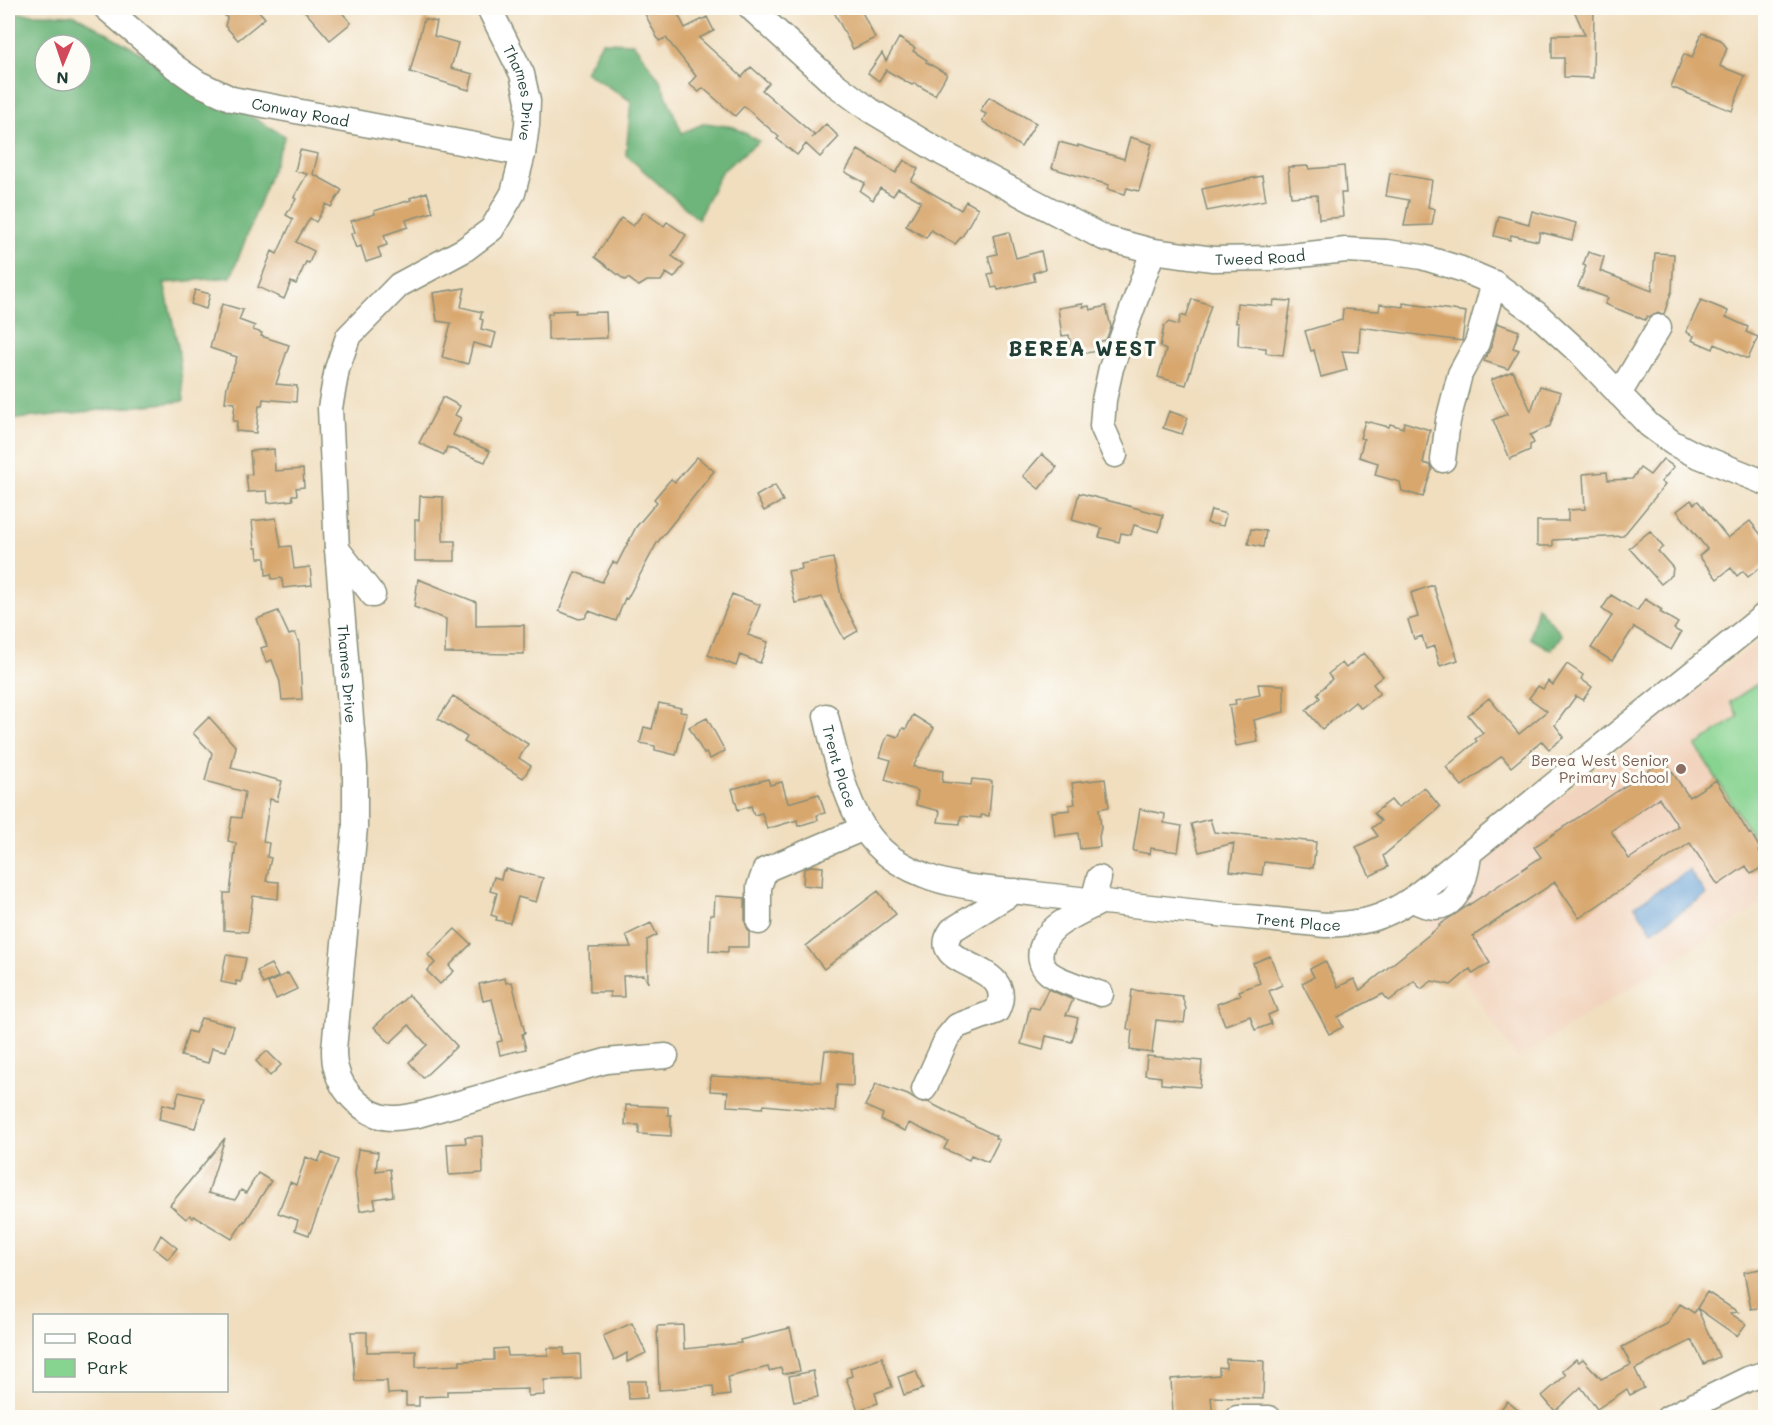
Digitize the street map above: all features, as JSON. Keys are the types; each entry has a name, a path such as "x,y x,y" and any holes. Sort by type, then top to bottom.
{"street":[{"name":"Conway Road","path":"106,8 175,67 198,83 232,99 523,154"},
{"name":"Thames Drive","path":"489,8 522,74 528,100 523,154 513,193 492,229 464,250 399,285 348,337 337,369 330,408 337,549 355,766 355,827 334,1049 336,1068 344,1086 358,1103 376,1115 392,1118 418,1115 606,1061 666,1056"},
{"name":"Tweed Road","path":"751,8 832,82 870,110 942,153 1104,238 1153,250 1214,259 1272,258 1346,250 1386,252 1422,257 1461,269 1494,283 1537,314 1582,356 1649,425 1673,443 1694,454 1766,483"},
{"path":"1115,455 1102,426 1104,400 1111,368 1153,250"},
{"path":"1443,460 1448,421 1460,374 1477,343 1494,283"},
{"path":"1619,394 1659,327"},
{"path":"337,549 373,595"},
{"name":"Trent Place","path":"826,716 843,779 864,828 877,846 889,856 924,876 949,883 1016,891 1098,893 1326,925 1371,921 1391,913 1412,899 1469,855 1766,614"},
{"path":"759,922 759,887 765,870 864,828"},
{"path":"924,1089 947,1038 957,1026 997,1011 1001,1002 1002,992 996,981 950,954 946,947 946,938 952,930 1016,891"},
{"path":"1098,893 1048,935 1040,952 1043,966 1050,974 1101,994"},
{"path":"1668,1418 1748,1378 1766,1373"},
{"path":"1237,1418 1269,1418"}],"shaded area":[{"name":"Berea West Senior Primary School","path":"1765,636 1765,902 1517,1059 1417,909"}],"green space":[{"path":"8,13 75,15 285,136 231,277 164,283 178,346 184,401 8,420"},
{"path":"602,42 633,43 660,80 682,133 705,123 734,127 759,141 721,172 698,219 626,155 631,101 585,72"},
{"path":"1537,606 1562,635 1551,650 1530,638"},
{"path":"1765,679 1765,856 1696,746 1739,716 1730,702"}],"water":[{"path":"1689,870 1706,895 1652,931 1635,906"}],"building":[{"path":"219,8 256,8 265,18 238,40 225,26 227,18"},
{"path":"302,8 338,8 351,23 330,40"},
{"path":"642,8 675,8 685,28 707,17 714,31 699,38 742,77 751,67 769,83 762,90 814,135 812,138 826,124 839,137 820,157 806,144 797,155 777,139 779,137 744,106 735,116 703,88 699,92 689,84 696,76 666,38 659,41"},
{"path":"832,8 860,8 875,38 853,49"},
{"path":"1573,8 1594,8 1593,78 1564,77 1564,58 1552,58 1552,35 1585,35"},
{"path":"424,19 437,22 434,36 458,43 451,68 473,74 469,90 410,72"},
{"path":"1702,33 1721,40 1727,48 1720,66 1745,76 1732,111 1671,87 1684,54 1692,58"},
{"path":"899,38 915,48 913,51 927,60 926,62 947,74 935,95 886,70 879,81 868,73 882,53 886,61"},
{"path":"989,97 1036,123 1021,147 982,121 986,114 980,111"},
{"path":"1130,137 1152,144 1139,191 1127,188 1125,194 1107,189 1109,185 1052,168 1059,142 1078,147 1078,145 1124,159"},
{"path":"300,150 318,154 313,174 342,190 331,207 326,204 316,222 310,218 296,242 314,251 296,284 291,282 284,299 258,287 272,251 277,254 293,219 286,215 307,174 295,171"},
{"path":"858,150 896,173 904,160 918,169 911,181 961,210 966,201 978,208 963,235 955,244 931,230 926,238 906,226 921,201 898,188 893,196 880,188 873,200 860,191 865,183 845,172"},
{"path":"1308,166 1309,169 1344,166 1346,193 1341,193 1343,217 1319,219 1317,195 1291,197 1288,167"},
{"path":"1390,173 1432,180 1428,207 1435,209 1432,225 1404,226 1409,200 1386,196"},
{"path":"1262,176 1266,200 1207,211 1202,189"},
{"path":"427,192 433,212 406,220 408,227 384,235 387,245 378,248 381,257 366,262 361,246 356,248 351,234 355,232 351,221 375,214 374,211 411,200 410,198"},
{"path":"1532,211 1576,223 1572,240 1540,232 1538,241 1511,235 1510,240 1494,236 1499,216 1529,224"},
{"path":"644,212 664,226 667,222 686,235 672,256 684,265 674,278 666,273 661,281 647,281 639,286 628,278 625,280 595,257 621,218 633,226"},
{"path":"1009,232 1016,258 1041,251 1045,269 1033,273 1035,281 998,290 997,287 992,288 988,274 993,273 988,256 997,254 993,236"},
{"path":"1588,252 1604,257 1600,271 1652,291 1655,253 1674,254 1672,290 1664,314 1647,316 1645,320 1605,304 1608,298 1578,287 1586,266 1583,265"},
{"path":"465,288 461,307 482,312 481,329 496,333 492,348 473,343 468,364 442,357 451,323 437,321 433,293"},
{"path":"195,290 210,294 206,309 191,304"},
{"path":"1192,299 1211,305 1186,385 1158,377 1166,350 1160,347 1164,326 1169,322 1178,325 1181,315 1186,317"},
{"path":"1274,300 1291,301 1283,355 1266,353 1266,348 1240,346 1238,344 1239,323 1236,323 1237,303 1273,306"},
{"path":"1701,300 1728,311 1726,317 1748,327 1746,332 1758,337 1748,359 1715,344 1713,349 1692,340 1694,336 1686,332"},
{"path":"1403,303 1466,312 1462,341 1360,327 1359,352 1342,351 1347,370 1321,377 1314,350 1311,351 1305,331 1342,320 1343,309 1379,311 1380,304 1403,307"},
{"path":"222,304 243,310 239,320 255,326 253,330 262,333 261,336 289,345 276,384 297,386 296,402 263,399 262,406 259,406 256,433 236,431 237,421 233,421 235,403 225,402 227,386 237,357 210,348"},
{"path":"1083,304 1083,307 1089,306 1090,310 1106,306 1111,327 1106,340 1097,342 1099,351 1073,355 1069,335 1062,336 1058,308"},
{"path":"576,310 575,313 606,312 607,338 548,340 548,314 552,314 552,311"},
{"path":"1497,323 1519,331 1513,348 1519,350 1508,369 1484,361 1491,347"},
{"path":"1513,371 1531,411 1540,386 1561,392 1550,426 1530,435 1534,443 1530,445 1530,450 1510,459 1493,420 1507,414 1491,380"},
{"path":"443,397 460,406 455,415 461,418 453,435 490,451 485,462 447,447 444,455 419,443"},
{"path":"1169,411 1188,418 1182,434 1163,428"},
{"path":"1365,421 1403,428 1404,422 1430,430 1423,463 1430,465 1432,469 1423,497 1402,491 1400,482 1375,475 1378,463 1359,457 1364,439 1360,438"},
{"path":"274,449 275,471 303,469 304,487 296,488 297,495 292,495 293,500 268,503 267,491 248,492 246,475 252,474 250,451"},
{"path":"1042,454 1057,467 1039,489 1023,476"},
{"path":"697,457 714,471 657,543 627,599 625,598 616,621 589,611 585,618 579,619 559,611 575,572 602,582 613,562 617,564 636,527 657,502 654,499 671,479 675,482"},
{"path":"1663,459 1674,467 1661,482 1665,485 1623,536 1553,540 1553,546 1537,546 1537,521 1568,521 1568,510 1585,509 1583,474 1607,472 1608,480 1632,479 1640,468 1650,475"},
{"path":"775,485 783,501 764,511 756,496"},
{"path":"1079,493 1163,515 1159,532 1134,525 1131,535 1121,533 1119,542 1099,537 1102,528 1072,520"},
{"path":"420,496 443,497 443,541 455,541 455,561 415,561 415,520 419,520"},
{"path":"1691,500 1694,504 1698,501 1728,538 1750,521 1766,541 1766,563 1748,577 1743,571 1737,576 1731,568 1717,579 1699,556 1707,549 1677,511"},
{"path":"1211,510 1226,514 1223,526 1207,523"},
{"path":"276,518 281,547 291,546 294,569 310,567 312,585 283,588 282,578 272,579 271,574 266,575 265,558 258,558 257,548 255,548 252,521"},
{"path":"1251,529 1266,531 1263,547 1248,544"},
{"path":"1650,531 1663,547 1658,551 1673,568 1672,575 1661,584 1629,548"},
{"path":"833,558 842,600 858,631 844,639 822,597 795,603 788,571 802,569 801,564"},
{"path":"418,579 476,602 476,626 524,625 524,654 445,653 446,619 414,607"},
{"path":"1433,585 1458,660 1440,666 1434,646 1426,649 1422,636 1414,639 1408,620 1418,617 1411,593"},
{"path":"732,594 760,605 748,635 768,642 760,663 740,655 736,666 708,655"},
{"path":"1611,595 1637,611 1645,599 1678,623 1674,629 1681,633 1671,650 1634,627 1612,661 1591,648 1612,616 1602,609"},
{"path":"278,611 289,635 295,633 299,643 302,699 282,700 280,682 272,660 266,662 261,648 267,646 257,619"},
{"path":"1364,653 1383,676 1373,684 1380,693 1361,708 1355,702 1322,729 1306,710 1320,698 1317,694 1332,679 1328,674 1342,663 1346,668"},
{"path":"1567,664 1583,675 1581,679 1592,687 1583,700 1576,696 1555,725 1564,737 1549,749 1542,741 1511,767 1502,756 1462,786 1446,767 1477,741 1475,739 1483,733 1468,715 1489,698 1519,734 1547,711 1529,698 1538,686 1543,689 1548,681 1553,685"},
{"path":"1258,684 1284,685 1284,712 1254,720 1258,742 1236,746 1229,705 1236,704 1235,700 1260,695"},
{"path":"453,696 528,744 519,758 531,766 523,778 464,742 467,737 438,719"},
{"path":"659,703 681,708 680,712 687,713 676,755 655,750 655,746 640,743 644,727 652,729"},
{"path":"913,715 934,728 913,767 943,771 942,782 971,785 972,779 992,781 989,816 981,815 981,818 961,816 960,824 938,822 940,811 916,805 918,791 885,780 891,760 880,757 885,741 889,734 898,737 903,728 906,729"},
{"path":"209,717 236,747 231,768 282,781 277,801 270,799 263,842 269,843 267,857 271,858 266,881 279,882 278,899 253,896 248,932 224,930 224,893 230,893 236,843 228,841 232,817 241,818 245,792 205,781 212,753 193,733"},
{"path":"707,718 725,751 710,759 706,753 704,754 689,727"},
{"path":"1664,760 1689,797 1716,780 1761,850 1759,851 1766,865 1751,874 1746,866 1718,885 1690,843 1579,918 1555,882 1473,936 1490,963 1473,974 1470,969 1451,985 1432,981 1421,989 1414,981 1389,1001 1383,994 1338,1017 1343,1027 1329,1034 1302,983 1314,977 1310,969 1325,961 1338,987 1354,979 1360,990 1439,925 1541,857 1534,847","holes":["1659,798 1678,826 1629,859 1611,831"]},
{"path":"768,779 770,785 782,782 788,803 819,794 825,813 817,815 818,820 798,826 797,820 767,829 762,813 754,815 751,806 738,810 732,789"},
{"path":"1105,779 1109,807 1099,809 1100,847 1080,849 1078,833 1055,836 1052,812 1070,810 1069,805 1075,804 1072,783"},
{"path":"1424,787 1440,807 1383,856 1388,867 1370,876 1356,847 1378,836 1372,828 1381,821 1374,813 1391,800 1399,807"},
{"path":"1140,809 1165,814 1164,823 1182,826 1178,852 1151,848 1150,854 1133,851"},
{"path":"1210,819 1214,832 1316,842 1313,868 1264,862 1262,875 1230,871 1234,843 1199,852 1191,824"},
{"path":"810,866 823,867 822,887 803,885 804,869"},
{"path":"506,869 543,878 536,902 518,897 510,923 496,920 497,917 491,915 497,893 490,891 494,877 501,879"},
{"path":"878,891 896,914 824,969 806,946"},
{"path":"715,896 745,898 745,922 749,932 749,947 728,947 728,952 709,951 710,915 714,915"},
{"path":"651,923 657,935 647,940 648,983 644,975 623,976 624,997 610,997 610,992 590,992 589,948 631,947 626,935"},
{"path":"455,929 471,944 449,966 454,971 440,984 427,971 435,963 428,955"},
{"path":"226,955 246,958 241,982 236,981 236,985 221,982"},
{"path":"1270,956 1282,985 1269,991 1277,1011 1268,1015 1271,1024 1255,1030 1250,1016 1225,1025 1217,1004 1241,995 1239,991 1260,983 1253,963"},
{"path":"271,964 278,977 263,984 257,971"},
{"path":"288,973 297,989 276,999 268,983"},
{"path":"505,978 506,983 512,982 525,1033 522,1034 526,1049 500,1055 497,1042 502,1041 492,999 483,1001 479,984"},
{"path":"1048,989 1073,1000 1066,1015 1078,1018 1072,1042 1046,1036 1043,1050 1021,1044 1030,1007 1039,1009"},
{"path":"1132,990 1182,996 1186,1009 1184,1023 1156,1020 1152,1053 1130,1050 1132,1030 1127,1029"},
{"path":"409,995 457,1046 423,1078 409,1062 427,1045 409,1025 390,1043 374,1027"},
{"path":"201,1018 234,1026 226,1051 212,1048 208,1063 181,1056 188,1031 195,1033"},
{"path":"825,1050 853,1054 853,1086 837,1085 835,1112 764,1105 763,1108 727,1106 728,1092 710,1091 711,1076 821,1082"},
{"path":"267,1051 281,1065 270,1076 256,1061"},
{"path":"1147,1056 1202,1061 1200,1087 1161,1084 1161,1077 1145,1075"},
{"path":"876,1084 908,1095 919,1102 928,1102 996,1136 995,1138 999,1140 988,1162 971,1155 969,1160 944,1149 948,1141 909,1123 905,1131 881,1120 883,1114 865,1106"},
{"path":"179,1092 204,1098 195,1128 159,1119 163,1104 175,1107"},
{"path":"626,1105 668,1107 668,1115 671,1115 671,1136 639,1134 639,1125 625,1125"},
{"path":"482,1136 483,1173 449,1175 447,1144 466,1143 465,1137"},
{"path":"225,1138 208,1193 235,1200 241,1190 246,1193 258,1173 271,1181 232,1239 194,1216 193,1218 190,1215 186,1219 170,1205"},
{"path":"358,1149 378,1152 376,1171 390,1169 393,1196 374,1199 376,1208 360,1211 355,1174"},
{"path":"322,1153 338,1160 309,1235 295,1230 298,1220 278,1213 290,1182 296,1185 306,1157 318,1162"},
{"path":"161,1235 177,1248 168,1259 154,1248"},
{"path":"1766,1268 1766,1307 1751,1309 1744,1272"},
{"path":"1707,1292 1738,1312 1730,1313 1746,1324 1737,1336 1697,1308"},
{"path":"1680,1304 1694,1313 1697,1308 1719,1357 1704,1364 1692,1340 1635,1369 1644,1388 1630,1395 1627,1389 1597,1409 1581,1387 1555,1411 1542,1396 1566,1375 1562,1371 1576,1359 1579,1362 1583,1359 1601,1379 1631,1365 1622,1347 1667,1324"},
{"path":"632,1323 646,1353 627,1362 627,1353 614,1360 603,1336"},
{"path":"683,1325 684,1349 741,1343 740,1340 790,1328 800,1371 783,1374 781,1368 769,1371 768,1367 728,1377 730,1395 714,1397 713,1386 659,1390 657,1326"},
{"path":"351,1332 367,1332 367,1352 416,1351 416,1367 460,1365 460,1361 494,1360 494,1349 507,1348 508,1356 548,1355 548,1348 564,1348 564,1355 580,1354 581,1379 544,1380 544,1395 528,1396 528,1389 447,1391 447,1396 419,1397 419,1406 406,1406 406,1393 388,1394 387,1381 355,1381"},
{"path":"882,1357 892,1387 875,1393 878,1403 858,1410 846,1378 852,1376 850,1368"},
{"path":"1226,1359 1264,1361 1263,1399 1211,1397 1213,1418 1176,1418 1176,1415 1173,1415 1171,1379 1219,1375 1219,1367 1226,1368"},
{"path":"813,1371 818,1397 794,1402 789,1376"},
{"path":"916,1371 923,1389 904,1395 898,1377"},
{"path":"628,1381 646,1381 647,1398 629,1399"},
{"path":"1507,1401 1528,1418 1495,1418"}],"place":[{"name":"Berea West Senior Primary School","path":"1681,769"}],"district":[{"name":"BEREA WEST","path":"1083,347"}]}
